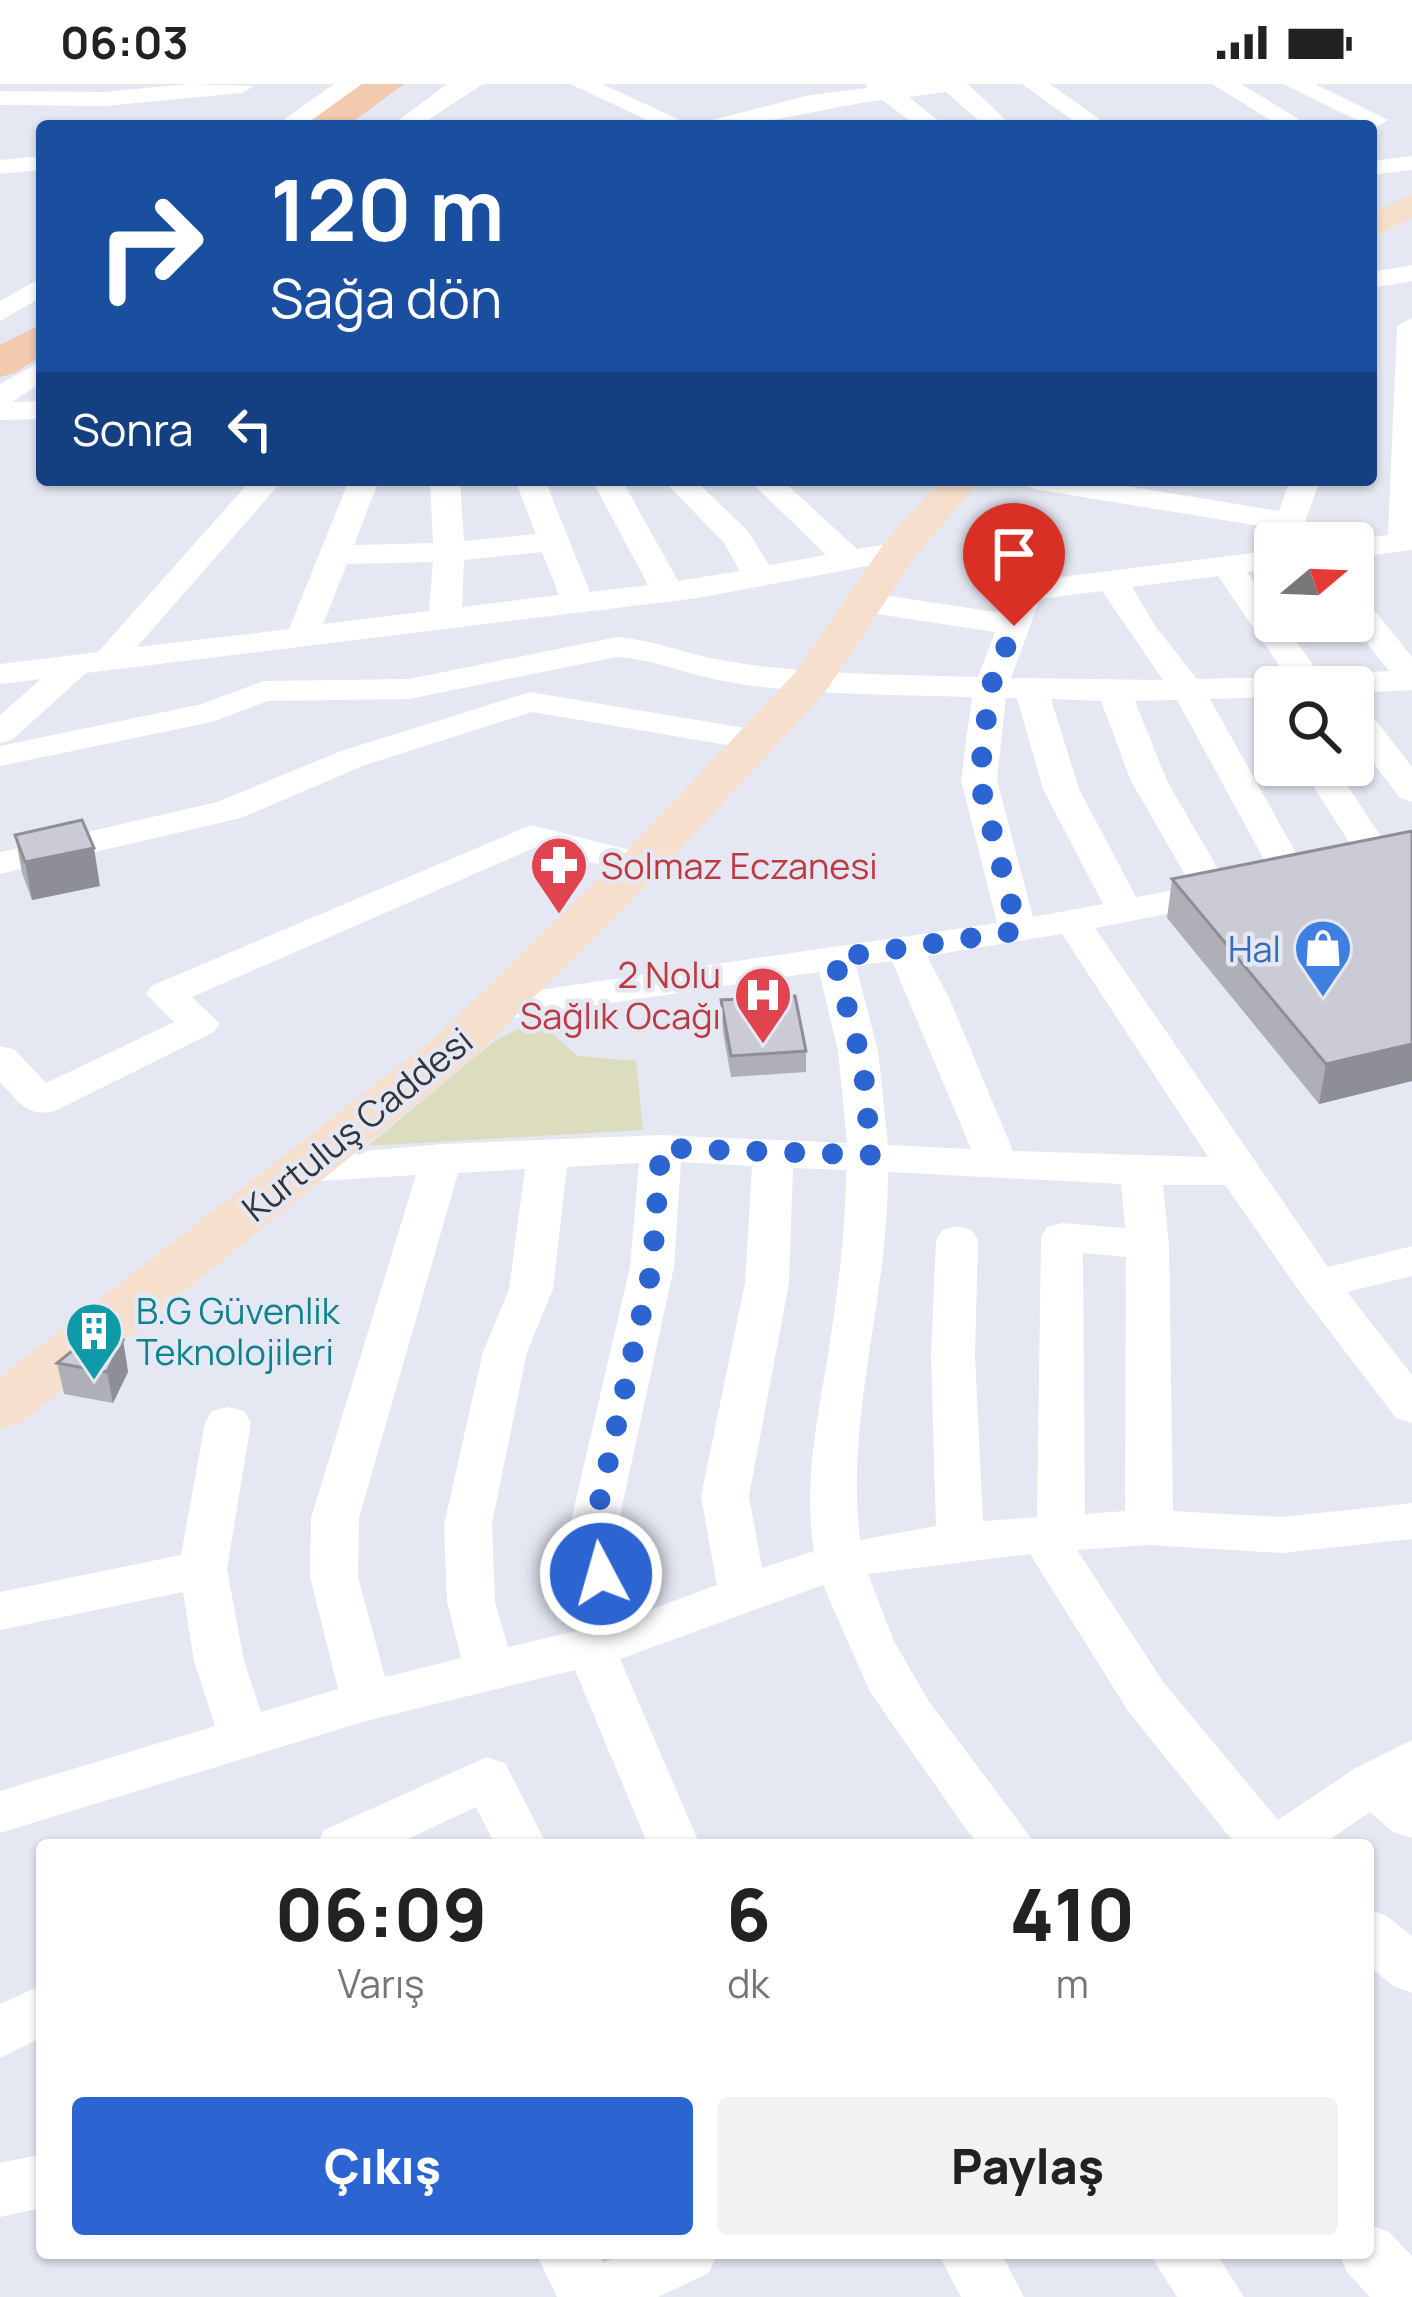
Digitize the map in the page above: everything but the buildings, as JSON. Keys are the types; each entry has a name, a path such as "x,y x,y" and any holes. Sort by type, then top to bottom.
{"highway":[{"path":"331,120 386,84"},
{"path":"364,120 419,84"},
{"path":"0,335 36,312"},
{"path":"0,364 36,340"}],"main road":[{"path":"1377,224 1412,204"},
{"name":"Kurtuluş Caddesi","path":"0,1408 304,1168 497,1008 641,864 811,682 857,581 899,551 957,486"}],"street":[{"path":"295,120 350,84"},
{"path":"413,120 457,88 471,84"},
{"path":"582,84 667,120"},
{"path":"769,84 840,120"},
{"path":"740,120 881,88 952,84 993,120"},
{"path":"1034,84 1088,120"},
{"path":"1224,84 1287,120"},
{"path":"1295,84 1376,120"},
{"path":"0,98 147,96 248,85"},
{"path":"881,88 925,120"},
{"path":"138,120 145,116 147,96"},
{"path":"1377,167 1412,163"},
{"path":"0,167 36,164"},
{"path":"1377,280 1408,280"},
{"path":"0,313 36,290"},
{"path":"1374,549 1407,549 1405,325"},
{"path":"0,397 36,373"},
{"path":"0,411 36,410"},
{"path":"1377,427 1409,434"},
{"path":"0,733 91,664 262,486"},
{"path":"302,638 362,486"},
{"path":"445,486 446,620"},
{"path":"532,486 550,542 578,603"},
{"path":"610,486 668,592"},
{"path":"684,486 737,538 760,577"},
{"path":"770,486 811,524 857,581"},
{"path":"1111,486 1201,493 1263,522"},
{"path":"1291,522 1303,486"},
{"path":"737,538 811,524"},
{"path":"1018,931 979,780 990,688 1027,591 1042,536"},
{"path":"338,555 449,552 550,542"},
{"path":"1027,591 1254,562"},
{"path":"1226,565 1309,666"},
{"path":"0,674 760,577 857,581 1014,626"},
{"path":"1112,580 1142,631 1188,689 1292,878"},
{"path":"1374,631 1412,680"},
{"path":"0,756 212,712 263,692 409,689 617,647 646,649 718,670 811,682 1254,691"},
{"path":"1374,683 1412,680"},
{"path":"1031,689 1061,789 1124,911"},
{"path":"1114,691 1149,781 1214,894"},
{"path":"0,863 212,815 352,758 530,702 757,740"},
{"path":"1374,741 1412,791"},
{"path":"497,1008 1018,931 1396,858 1335,786"},
{"path":"0,1058 41,1102 200,1024 165,994 532,836 641,864"},
{"path":"1072,921 1317,1285 1412,1407"},
{"path":"904,948 931,1000 996,1161"},
{"path":"834,958 863,1066 871,1155 860,1290 835,1472 840,1562 875,1652 904,1701 967,1794 1005,1839"},
{"path":"304,1168 661,1148 996,1161 1141,1172 1239,1171"},
{"path":"661,1148 652,1267 594,1526 608,1642 672,1839"},
{"path":"743,1594 725,1496 767,1283 773,1151"},
{"path":"489,1671 471,1602 469,1524 506,1352 531,1289 548,1152"},
{"path":"366,1701 334,1577 335,1518 442,1157"},
{"path":"1141,1172 1148,1244 1149,1527"},
{"path":"1148,1244 1062,1237 1053,1534 1119,1662 1208,1781 1262,1839"},
{"path":"957,1240 953,1355 960,1540"},
{"path":"1317,1285 1412,1261"},
{"path":"228,1423 203,1568 219,1661 244,1737"},
{"path":"0,1812 366,1701 608,1642 840,1562 960,1540 1149,1527 1282,1535 1412,1521"},
{"path":"0,1611 203,1568"},
{"path":"1292,1839 1392,1773 1412,1817"},
{"path":"356,1839 487,1778 518,1839"},
{"path":"1374,1936 1412,1969"},
{"path":"0,2033 36,2012"},
{"path":"0,2191 36,2182"},
{"path":"1374,2258 1410,2297"},
{"path":"570,2259 592,2297 675,2259"},
{"path":"972,2259 994,2297"},
{"path":"1184,2259 1214,2297"}],"green space":[{"path":"536,1019 578,1056 636,1061 643,1130 368,1146 493,1042"}],"place":[{"name":"Solmaz Eczanesi","path":"559,916"},
{"name":"Hal","path":"1323,999"},
{"name":"2 Nolu Sağlık Ocağı","path":"763,1046"},
{"name":"B.G Güvenlik Teknolojileri","path":"94,1382"}],"route":[{"path":"601,1574 594,1526 597,1504 628,1389 652,1267 661,1148 871,1155 863,1066 834,958 1018,931 979,780 990,688 1014,626"}]}
